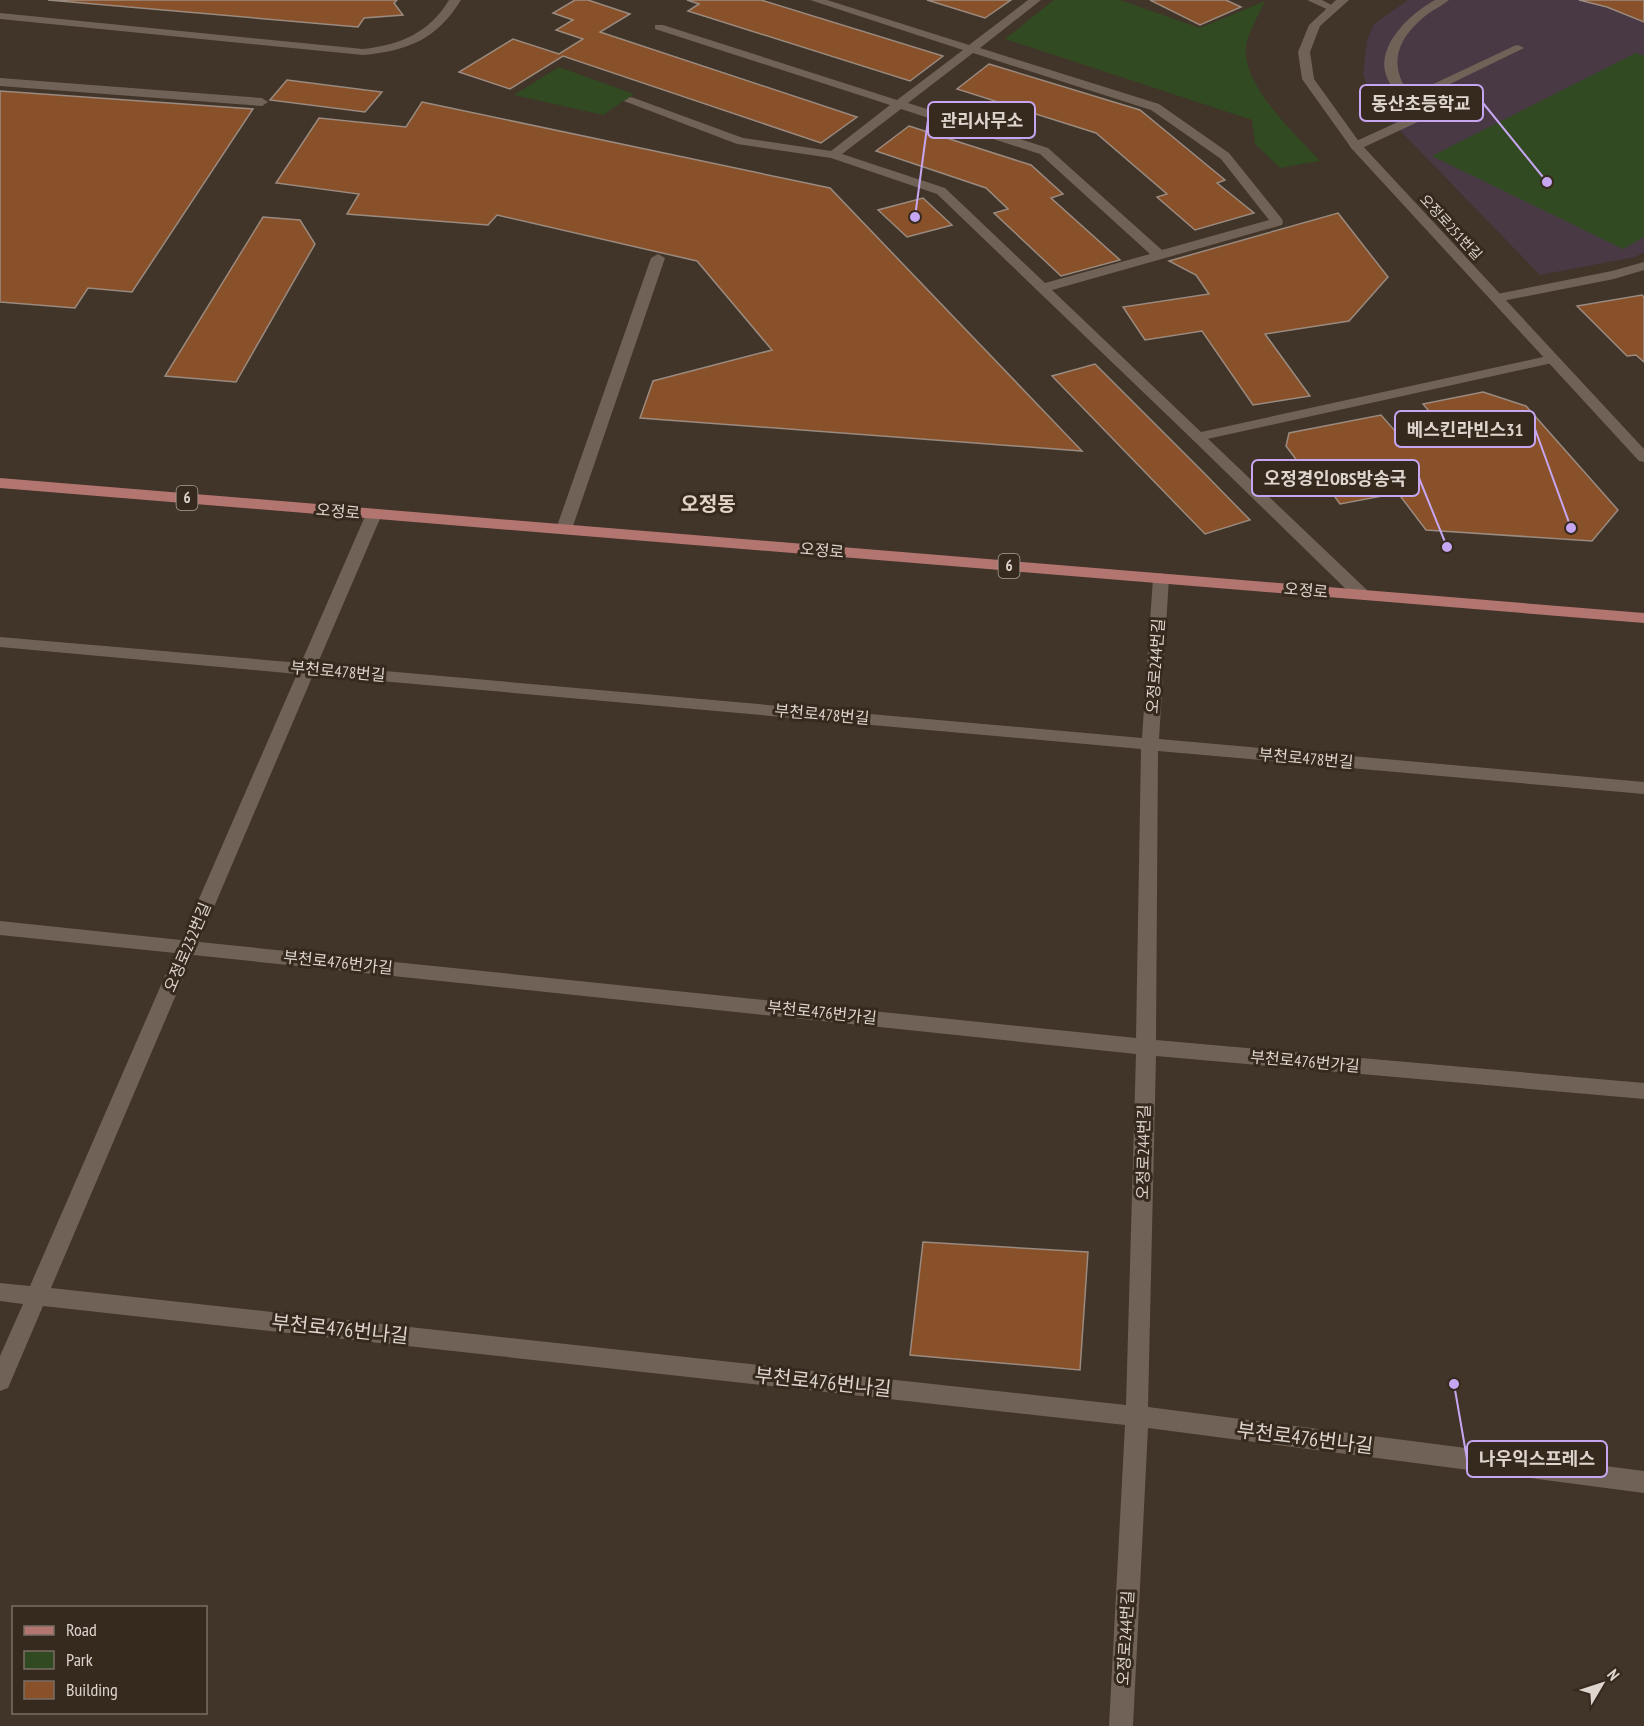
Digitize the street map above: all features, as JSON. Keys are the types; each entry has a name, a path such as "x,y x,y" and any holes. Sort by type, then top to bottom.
{"main road":[{"name":"오정로","path":"0,483 1644,618"}],"street":[{"path":"0,16 363,52 380,51 409,42 442,20 455,0"},
{"path":"816,0 1155,107 1225,156 1277,222 1043,288"},
{"path":"833,155 1035,0"},
{"path":"1313,0 1338,4"},
{"path":"1356,146 1418,117 1392,73 1391,59 1397,43 1412,23 1434,4 1443,0"},
{"name":"오정로251번길","path":"1338,4 1315,25 1304,52 1308,80 1356,146 1644,458"},
{"path":"659,27 1044,151 1159,255"},
{"path":"1408,100 1518,48"},
{"path":"0,82 262,102"},
{"path":"630,101 741,141 833,155 941,191 1361,594"},
{"path":"564,529 658,258"},
{"path":"1497,298 1614,275 1644,266"},
{"path":"1198,437 1552,359"},
{"name":"오정로232번길","path":"0,1381 374,514"},
{"name":"오정로244번길","path":"1120,1726 1137,1416 1146,1047 1150,744 1161,578"},
{"name":"부천로478번길","path":"0,642 1644,788"},
{"name":"부천로476번가길","path":"0,928 1146,1047 1644,1091"},
{"name":"부천로476번나길","path":"0,1292 1137,1416 1644,1482"}],"shaded area":[{"path":"1408,0 1644,0 1644,252 1635,257 1540,275 1382,112 1369,91 1363,74 1367,40 1374,24"}],"green space":[{"path":"1054,0 1120,0 1200,28 1265,1 1246,48 1247,63 1252,78 1272,109 1320,161 1280,168 1255,144 1252,120 1005,39"},
{"path":"1636,53 1644,56 1644,237 1623,249 1432,156"},
{"path":"559,67 634,94 603,115 514,95"}],"building":[{"path":"48,0 397,0 394,3 403,15 364,18 358,27"},
{"path":"575,0 588,0 630,14 600,32 857,117 821,143 563,56 510,89 459,72 513,39 559,54 583,39 556,30 573,20 553,13"},
{"path":"687,0 761,0 943,56 910,81 688,11 699,4"},
{"path":"927,0 1011,0 985,18"},
{"path":"1150,0 1226,0 1241,7 1200,25"},
{"path":"1579,0 1644,0 1644,22 1607,7"},
{"path":"989,64 1140,110 1225,180 1217,183 1254,213 1195,230 1157,197 1167,194 1096,133 957,89"},
{"path":"287,80 382,92 365,112 270,100"},
{"path":"0,91 253,109 132,292 88,288 75,308 0,302"},
{"path":"422,102 830,188 1082,451 640,418 653,381 772,350 697,261 497,215 488,225 347,214 359,194 276,183 319,118 406,127"},
{"path":"909,126 1031,165 1063,194 1051,198 1120,260 1061,276 994,213 1008,209 986,188 876,151"},
{"path":"923,198 952,225 907,237 878,210"},
{"path":"1338,213 1388,277 1349,321 1265,334 1310,396 1253,405 1202,331 1145,340 1123,307 1209,294 1196,275 1169,261"},
{"path":"263,217 300,220 315,244 236,382 165,376"},
{"path":"1642,295 1644,297 1644,362 1636,355 1627,356 1577,306"},
{"path":"1095,364 1250,520 1205,534 1052,376"},
{"path":"1483,392 1526,406 1618,510 1592,541 1426,530 1398,493 1340,504 1320,476 1310,478 1286,446 1289,433 1381,415 1395,431 1439,423 1423,404"},
{"path":"923,1242 1088,1252 1080,1370 910,1355"}],"place":[{"name":"동산초등학교","path":"1547,182"},
{"name":"관리사무소","path":"915,217"},
{"name":"베스킨라빈스31","path":"1571,528"},
{"name":"오정경인OBS방송국","path":"1447,547"},
{"name":"나우익스프레스","path":"1454,1384"}],"district":[{"name":"오정동","path":"708,504"}]}
